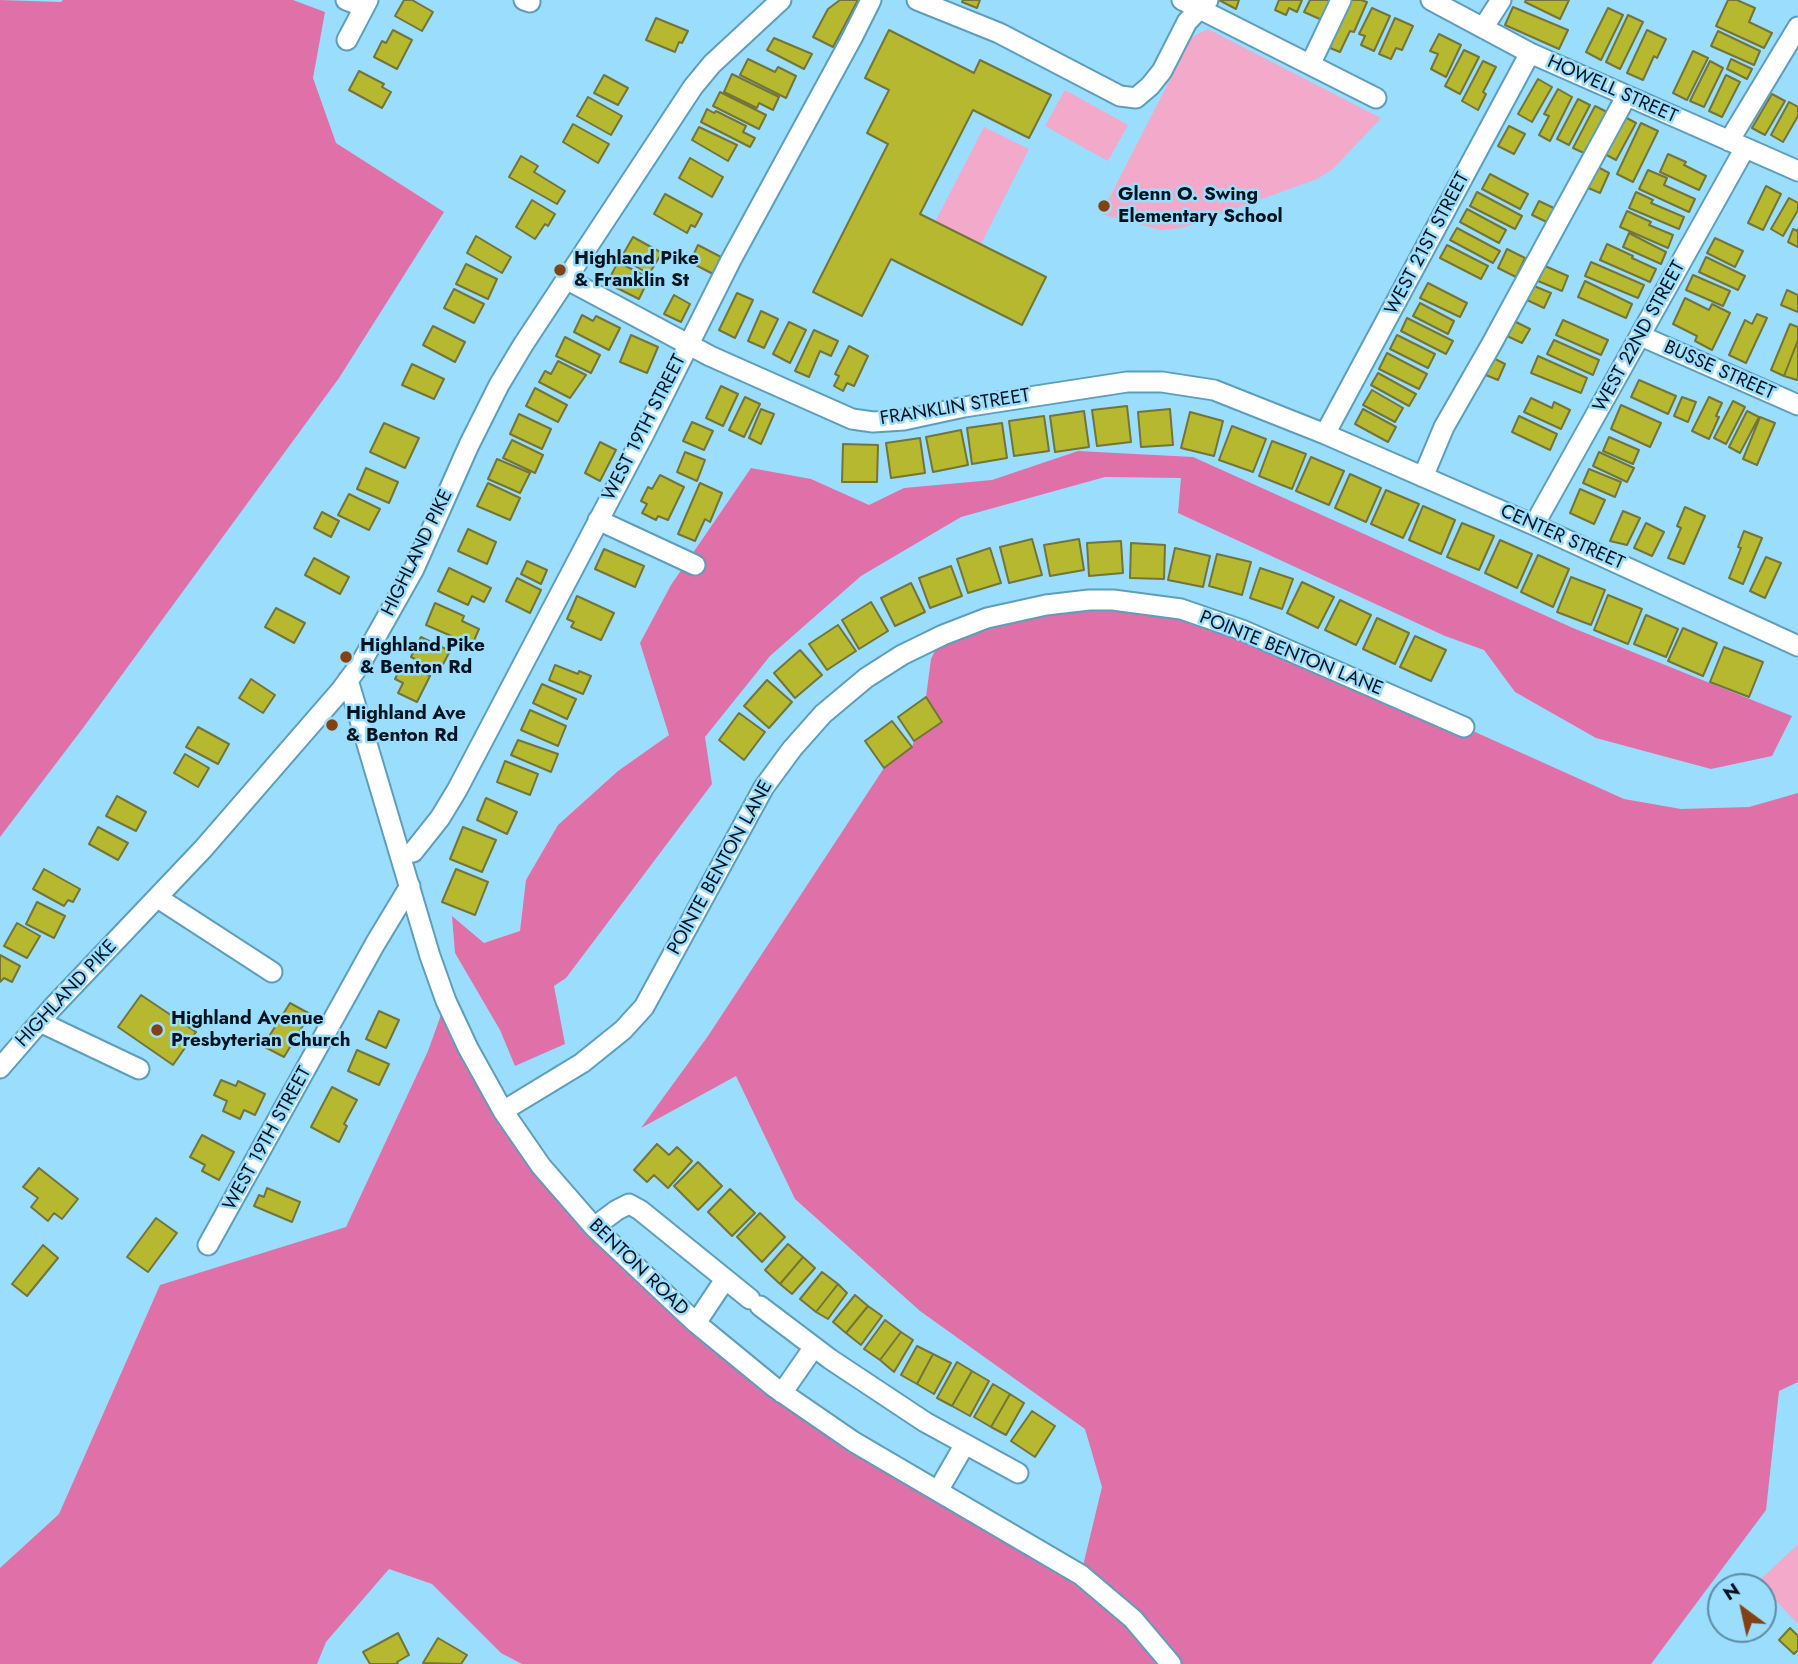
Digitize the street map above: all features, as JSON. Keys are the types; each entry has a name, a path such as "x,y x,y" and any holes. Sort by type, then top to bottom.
{"street":[{"name":"HIGHLAND PIKE","path":"0,1068 203,849 361,663 414,569 499,385 566,279 693,87 712,64 781,0"},
{"name":"WEST 19TH STREET","path":"413,852 440,818 457,790 550,617 731,260 871,0"},
{"path":"917,0 999,33 1120,96 1136,98 1162,71 1187,22 1204,4"},
{"path":"1182,0 1204,4 1376,98"},
{"path":"1311,64 1341,0"},
{"name":"HOWELL STREET","path":"1431,0 1531,54 1798,171"},
{"path":"1483,27 1500,0"},
{"path":"347,40 359,2"},
{"name":"WEST 22ND STREET","path":"1534,525 1641,336 1798,27"},
{"name":"WEST 21ST STREET","path":"1325,434 1531,54"},
{"path":"1423,477 1444,427 1626,97"},
{"name":"FRANKLIN STREET","path":"566,279 688,344 852,419 873,422 904,420 964,407 1095,386 1162,382 1214,390 1325,434"},
{"name":"BUSSE STREET","path":"1641,336 1798,405"},
{"name":"CENTER STREET","path":"1325,434 1534,525 1798,646"},
{"path":"598,520 695,565"},
{"name":"POINTE BENTON LANE","path":"503,1111 582,1063 623,1030 644,1007 764,787 792,748 823,714 866,678 902,655 943,635 987,618 1089,600 1113,600 1181,609 1242,630 1465,727"},
{"name":"BENTON ROAD","path":"348,680 430,957 446,1000 468,1048 503,1111 541,1167 594,1227 696,1323 782,1393 854,1442 1081,1575 1133,1619 1171,1664"},
{"name":"WEST 19TH STREET","path":"208,1245 410,886"},
{"path":"158,898 272,972"},
{"path":"40,1022 139,1069"},
{"path":"594,1227 617,1209 629,1204 640,1210 724,1281 814,1347 925,1422 1018,1473"},
{"path":"696,1323 724,1281"},
{"path":"782,1393 814,1347"},
{"path":"938,1491 965,1444"}],"shaded area":[{"path":"0,0 293,0 325,12 313,78 336,143 444,212 339,378 0,837"},
{"path":"1208,29 1381,118 1333,169 1317,179 1182,228 1161,230 1101,214 1192,37"},
{"path":"1065,90 1128,125 1108,161 1045,126"},
{"path":"984,127 1029,149 981,244 935,222"},
{"path":"1078,451 1193,457 1573,628 1792,716 1772,756 1711,769 1596,738 1515,692 1484,650 1445,636 1178,513 1181,478 1105,477 961,517 861,576 770,656 705,737 712,784 566,978 554,986 565,1044 515,1066 500,1030 455,953 452,916 484,943 520,931 526,880 558,825 618,771 669,735 640,643 671,585 751,468 811,479 869,505 904,488 992,480"},
{"path":"1046,605 1181,609 1464,727 1624,799 1681,809 1749,807 1798,793 1798,1382 1779,1391 1766,1510 1719,1573 1707,1573 1707,1589 1651,1664 522,1664 501,1653 432,1584 389,1569 326,1642 317,1664 0,1664 0,1568 59,1514 160,1285 346,1227 428,1051 446,1001 541,1166 774,1387 1081,1574 1102,1487 1085,1429 920,1311 795,1199 736,1076 641,1128 708,1036 884,768 912,747 914,741 942,722 926,697 931,659 943,635"},
{"path":"1798,1544 1798,1624 1777,1602 1777,1573 1767,1573"}],"building":[{"path":"404,0 412,0 433,12 422,31 395,16"},
{"path":"840,0 858,0 833,47 813,37 828,9"},
{"path":"980,0 977,8 962,2"},
{"path":"1219,0 1239,0 1236,9"},
{"path":"1279,0 1302,0 1297,12 1289,8 1286,15 1275,10"},
{"path":"1310,0 1330,0 1322,20 1304,12"},
{"path":"1345,0 1367,2 1354,32 1350,31 1340,52 1330,48"},
{"path":"1569,0 1560,19 1525,2"},
{"path":"1728,0 1737,0 1755,8 1749,22 1772,33 1764,48 1716,26"},
{"path":"1513,7 1568,30 1559,49 1505,25"},
{"path":"1372,8 1390,16 1374,51 1361,45 1365,36 1359,34"},
{"path":"1608,8 1623,15 1601,60 1586,52"},
{"path":"1628,15 1643,22 1620,69 1606,62"},
{"path":"656,18 688,31 675,52 646,40"},
{"path":"1395,18 1413,26 1402,50 1396,48 1391,59 1379,54"},
{"path":"393,30 412,40 397,69 374,57 382,41 386,43"},
{"path":"889,30 974,73 980,60 1051,95 1029,138 973,110 920,214 1046,277 1022,325 891,259 862,316 813,292 888,144 867,133 889,90 865,78"},
{"path":"1647,30 1666,39 1657,58 1654,56 1643,80 1627,73"},
{"path":"1718,31 1760,51 1754,65 1711,46"},
{"path":"1439,34 1461,45 1446,77 1431,69 1438,54 1430,51"},
{"path":"774,38 812,54 804,69 767,50"},
{"path":"1464,50 1479,57 1460,94 1445,86"},
{"path":"1693,51 1708,58 1687,100 1673,93"},
{"path":"748,59 775,72 778,67 796,76 786,98 740,75"},
{"path":"1731,59 1752,69 1747,79 1727,69"},
{"path":"1483,61 1496,67 1483,92 1486,94 1478,110 1462,101"},
{"path":"1710,61 1723,68 1704,107 1690,101"},
{"path":"359,71 384,84 382,87 391,92 382,108 349,90"},
{"path":"732,74 779,97 773,110 759,103 757,108 724,92"},
{"path":"604,75 628,88 618,105 594,93"},
{"path":"1726,75 1740,82 1722,117 1709,111"},
{"path":"1538,79 1552,87 1532,122 1518,114"},
{"path":"1558,89 1572,97 1550,141 1539,135 1549,116 1544,114"},
{"path":"720,92 766,115 759,129 713,106"},
{"path":"1772,94 1785,101 1765,135 1752,128"},
{"path":"588,97 622,116 611,135 577,116"},
{"path":"1578,99 1590,105 1569,145 1557,139"},
{"path":"1789,102 1798,107 1798,116 1783,142 1771,135"},
{"path":"1595,106 1607,112 1586,154 1573,148"},
{"path":"707,109 746,126 743,132 755,138 750,147 701,122"},
{"path":"1625,117 1636,123 1616,160 1601,152"},
{"path":"1641,123 1658,131 1633,182 1617,174"},
{"path":"573,124 609,144 598,163 563,142"},
{"path":"1509,126 1525,134 1514,154 1498,146"},
{"path":"699,127 737,145 728,161 692,140"},
{"path":"1668,154 1706,176 1699,190 1660,172"},
{"path":"521,156 538,166 534,172 565,191 557,204 509,177"},
{"path":"690,158 723,177 712,197 679,178"},
{"path":"1596,166 1609,173 1600,193 1586,187"},
{"path":"1648,170 1667,178 1664,185 1695,199 1689,212 1639,189"},
{"path":"1490,174 1528,194 1520,209 1482,189"},
{"path":"1766,186 1781,194 1763,230 1748,223"},
{"path":"1477,192 1522,216 1515,229 1470,206"},
{"path":"1636,192 1653,200 1651,203 1684,217 1679,229 1629,208"},
{"path":"665,194 702,214 695,227 691,225 687,233 654,214"},
{"path":"1789,198 1798,203 1798,210 1783,236 1771,229"},
{"path":"532,200 555,214 535,239 516,227"},
{"path":"1539,201 1558,210 1551,224 1532,215"},
{"path":"1467,209 1506,230 1499,243 1460,222"},
{"path":"1627,211 1651,222 1649,225 1673,235 1668,248 1620,227"},
{"path":"1457,228 1500,251 1493,263 1450,240"},
{"path":"1793,229 1798,229 1798,247 1788,242"},
{"path":"1629,233 1666,252 1661,264 1623,247"},
{"path":"476,236 511,257 502,273 467,253"},
{"path":"633,237 662,253 649,274 621,258"},
{"path":"1715,238 1743,251 1735,267 1707,253"},
{"path":"1607,244 1656,269 1650,282 1600,260"},
{"path":"698,245 721,257 713,274 690,262"},
{"path":"1447,245 1488,266 1481,279 1440,258"},
{"path":"1507,249 1525,258 1516,277 1498,268"},
{"path":"1706,257 1745,276 1738,290 1699,272"},
{"path":"618,262 649,278 639,299 607,283"},
{"path":"1591,262 1644,285 1638,298 1585,276"},
{"path":"466,264 497,279 488,299 456,284"},
{"path":"1545,266 1568,276 1562,291 1538,281"},
{"path":"1693,275 1730,291 1723,306 1686,290"},
{"path":"1585,281 1632,304 1626,318 1578,297"},
{"path":"1428,283 1467,303 1460,317 1420,298"},
{"path":"1534,286 1551,293 1544,308 1527,300"},
{"path":"454,289 484,304 474,323 444,308"},
{"path":"1787,290 1798,295 1798,312 1781,305"},
{"path":"737,293 753,300 735,338 719,330"},
{"path":"674,295 690,304 681,322 664,314"},
{"path":"1685,298 1709,310 1712,304 1730,313 1712,350 1695,341 1697,336 1673,324"},
{"path":"1420,303 1454,321 1448,334 1413,316"},
{"path":"761,311 778,319 764,348 748,341"},
{"path":"1757,314 1767,318 1746,363 1729,355 1745,320 1752,324"},
{"path":"582,315 593,321 596,316 620,328 609,350 574,332"},
{"path":"1407,318 1453,341 1446,354 1401,331"},
{"path":"1512,320 1530,329 1522,343 1505,335"},
{"path":"1563,320 1608,340 1601,355 1556,335"},
{"path":"789,322 806,330 790,363 773,354"},
{"path":"1790,324 1798,327 1798,340 1784,376 1771,370"},
{"path":"433,326 465,342 455,362 423,345"},
{"path":"814,330 838,341 831,356 820,351 809,377 795,371"},
{"path":"631,335 658,347 647,373 620,362"},
{"path":"1397,335 1435,354 1428,368 1390,349"},
{"path":"565,337 600,355 591,373 556,356"},
{"path":"1554,340 1599,360 1593,375 1547,354"},
{"path":"1798,340 1798,377 1797,380 1784,376"},
{"path":"849,346 868,356 854,386 847,383 843,391 834,386 839,376 835,374"},
{"path":"1387,353 1427,374 1419,389 1379,369"},
{"path":"1489,356 1505,364 1498,380 1481,373"},
{"path":"1538,356 1587,378 1581,393 1531,373"},
{"path":"558,361 586,375 570,398 539,382 545,371 551,374"},
{"path":"412,364 444,379 434,399 402,385"},
{"path":"1378,373 1416,394 1409,406 1371,385"},
{"path":"1639,380 1676,396 1668,414 1631,397"},
{"path":"721,386 738,394 723,426 706,418"},
{"path":"535,388 567,405 558,422 526,406"},
{"path":"1372,390 1403,408 1395,422 1363,405"},
{"path":"745,397 760,404 744,437 729,430"},
{"path":"1682,397 1696,402 1688,422 1674,416"},
{"path":"1709,397 1722,403 1709,439 1692,431"},
{"path":"1531,398 1552,408 1554,402 1570,410 1561,429 1524,412"},
{"path":"1733,401 1745,407 1726,444 1714,438"},
{"path":"1621,405 1661,423 1650,447 1611,429"},
{"path":"1127,406 1131,442 1097,446 1092,410"},
{"path":"761,409 774,414 761,444 749,438"},
{"path":"1170,409 1173,445 1141,447 1138,412"},
{"path":"1363,409 1396,427 1388,442 1355,424"},
{"path":"1084,411 1089,447 1055,452 1050,416"},
{"path":"1747,411 1759,417 1740,453 1729,447"},
{"path":"1190,412 1223,421 1214,456 1181,448"},
{"path":"519,414 551,429 542,449 510,434"},
{"path":"1044,416 1049,451 1014,456 1009,421"},
{"path":"1519,416 1557,434 1550,450 1512,432"},
{"path":"1760,417 1775,423 1757,465 1743,459"},
{"path":"692,422 713,431 704,450 683,441"},
{"path":"384,423 419,438 405,468 370,452"},
{"path":"1002,423 1007,458 972,464 967,428"},
{"path":"1232,426 1266,439 1253,472 1219,460"},
{"path":"961,430 968,465 933,472 926,437"},
{"path":"1609,437 1639,450 1633,464 1603,451"},
{"path":"920,438 925,473 891,478 886,443"},
{"path":"512,440 543,455 535,473 503,458"},
{"path":"1272,441 1306,454 1292,489 1259,476"},
{"path":"600,442 616,450 600,481 585,473"},
{"path":"843,444 878,445 877,482 842,482"},
{"path":"685,452 705,460 697,481 677,472"},
{"path":"1599,452 1634,468 1627,482 1593,466"},
{"path":"1311,457 1344,471 1329,505 1296,491"},
{"path":"497,459 530,473 520,493 488,479"},
{"path":"366,468 398,482 389,503 357,489"},
{"path":"1589,469 1621,482 1615,497 1583,483"},
{"path":"1350,474 1381,488 1366,522 1335,508"},
{"path":"660,475 684,487 668,520 658,516 656,520 642,513 647,504 641,501 648,487 652,489"},
{"path":"488,483 520,498 510,520 477,506"},
{"path":"700,483 722,493 710,522 705,519 695,541 678,534"},
{"path":"1580,489 1605,500 1594,524 1570,513"},
{"path":"1386,490 1419,504 1403,538 1371,524"},
{"path":"349,494 380,509 369,530 338,515"},
{"path":"1423,506 1455,520 1441,554 1409,540"},
{"path":"1685,507 1705,516 1684,564 1668,558 1681,528 1677,526"},
{"path":"1623,511 1640,518 1627,545 1610,541"},
{"path":"322,512 339,521 331,537 314,528"},
{"path":"1462,523 1494,536 1479,570 1447,557"},
{"path":"1646,523 1664,532 1652,556 1634,548"},
{"path":"468,529 496,542 487,564 458,551"},
{"path":"1744,531 1762,538 1743,584 1729,578 1741,548 1738,547"},
{"path":"1032,539 1042,575 1009,583 1000,547"},
{"path":"1079,539 1084,570 1050,576 1044,545"},
{"path":"1500,540 1532,554 1517,588 1485,573"},
{"path":"1121,541 1123,573 1089,576 1087,543"},
{"path":"1131,543 1165,545 1164,579 1130,578"},
{"path":"990,548 1001,583 968,593 957,559"},
{"path":"1175,548 1210,556 1203,587 1168,580"},
{"path":"604,549 644,566 635,587 595,569"},
{"path":"1217,554 1251,562 1242,595 1209,586"},
{"path":"1538,555 1569,569 1553,607 1521,592"},
{"path":"1766,557 1781,563 1765,598 1750,591"},
{"path":"314,558 349,577 340,594 305,575"},
{"path":"527,561 547,570 541,584 521,574"},
{"path":"951,566 962,596 930,608 919,578"},
{"path":"449,568 491,588 484,602 472,596 468,605 438,591"},
{"path":"1260,568 1293,579 1282,609 1250,598"},
{"path":"1571,577 1605,590 1591,625 1557,612"},
{"path":"517,578 541,590 530,613 506,601"},
{"path":"1302,582 1334,597 1318,628 1287,613"},
{"path":"911,583 925,612 895,626 881,598"},
{"path":"1608,595 1642,609 1628,644 1594,630"},
{"path":"577,596 614,613 601,640 571,627 574,622 567,619"},
{"path":"1340,600 1371,615 1356,645 1325,630"},
{"path":"871,602 888,631 859,649 842,620"},
{"path":"435,603 464,616 462,621 479,629 472,645 426,625"},
{"path":"276,608 305,623 294,643 265,627"},
{"path":"1646,615 1678,629 1666,657 1634,644"},
{"path":"1377,618 1409,633 1395,664 1363,649"},
{"path":"838,625 856,651 827,670 809,644"},
{"path":"1683,628 1717,643 1703,676 1668,661"},
{"path":"1415,636 1446,650 1431,681 1400,667"},
{"path":"421,637 450,651 439,672 411,657"},
{"path":"1724,647 1763,662 1749,697 1710,682"},
{"path":"800,650 822,675 795,698 774,673"},
{"path":"403,663 430,676 417,702 398,693 403,683 395,679"},
{"path":"555,665 591,676 583,694 549,680"},
{"path":"251,679 275,695 263,713 239,698"},
{"path":"767,680 792,702 769,728 744,706"},
{"path":"542,684 576,699 567,719 533,703"},
{"path":"926,697 942,722 914,741 898,717"},
{"path":"530,710 566,726 558,746 521,730"},
{"path":"739,713 765,732 744,760 719,740"},
{"path":"892,721 912,747 884,768 865,741"},
{"path":"198,727 229,744 218,764 186,747"},
{"path":"518,740 558,754 551,772 511,755"},
{"path":"185,754 209,768 198,787 174,773"},
{"path":"505,761 538,774 530,795 497,782"},
{"path":"117,796 146,812 136,831 106,816"},
{"path":"486,798 517,812 507,834 477,820"},
{"path":"98,827 128,843 118,860 89,844"},
{"path":"463,827 496,840 482,872 450,859"},
{"path":"44,869 80,889 73,902 68,900 64,906 33,889"},
{"path":"456,869 488,882 475,915 442,902"},
{"path":"37,902 65,916 54,938 26,924"},
{"path":"17,923 40,936 27,958 4,946"},
{"path":"0,955 20,966 12,982 4,978 0,982"},
{"name":"Highland Avenue Presbyterian Church","path":"141,995 196,1032 173,1065 118,1027"},
{"path":"290,1003 310,1014 284,1057 263,1046"},
{"path":"379,1011 399,1020 386,1048 366,1039"},
{"path":"357,1050 389,1064 379,1085 348,1071"},
{"path":"221,1080 236,1086 238,1081 265,1094 255,1115 244,1110 240,1119 223,1111 227,1101 214,1095"},
{"path":"332,1087 357,1100 344,1124 347,1126 339,1142 311,1127"},
{"path":"202,1135 234,1152 219,1180 202,1171 205,1165 190,1157"},
{"path":"657,1144 669,1155 677,1147 692,1161 668,1188 654,1175 647,1182 634,1170"},
{"path":"698,1162 722,1186 698,1210 674,1186"},
{"path":"39,1168 78,1199 62,1219 54,1213 48,1221 31,1207 38,1198 23,1187"},
{"path":"267,1188 300,1202 292,1222 254,1206 259,1195 264,1197"},
{"path":"730,1189 755,1213 732,1236 708,1212"},
{"path":"760,1213 785,1237 762,1262 737,1237"},
{"path":"156,1218 177,1233 148,1272 127,1257"},
{"path":"788,1244 803,1257 780,1284 765,1270"},
{"path":"43,1245 58,1258 27,1296 12,1284"},
{"path":"803,1257 815,1268 792,1294 780,1284"},
{"path":"822,1272 838,1284 816,1312 800,1299"},
{"path":"838,1284 847,1293 828,1319 816,1312"},
{"path":"855,1295 868,1306 846,1333 833,1322"},
{"path":"868,1306 882,1316 861,1345 846,1333"},
{"path":"885,1320 901,1332 880,1360 864,1349"},
{"path":"901,1332 913,1340 894,1372 880,1360"},
{"path":"917,1346 933,1354 917,1384 901,1375"},
{"path":"933,1354 951,1363 934,1394 917,1384"},
{"path":"957,1362 972,1371 952,1406 937,1398"},
{"path":"972,1371 989,1381 970,1416 952,1406"},
{"path":"993,1384 1010,1394 991,1427 974,1417"},
{"path":"1010,1394 1024,1403 1006,1435 991,1427"},
{"path":"1032,1411 1055,1426 1035,1457 1011,1441"},
{"path":"1790,1628 1798,1636 1798,1650 1794,1654 1779,1640"},
{"path":"398,1633 409,1655 397,1662 398,1664 370,1664 363,1652"},
{"path":"438,1638 467,1655 461,1664 423,1663"}],"place":[{"name":"Glenn O. Swing Elementary School","path":"1104,206"},
{"name":"Highland Pike & Franklin St","path":"560,270"},
{"name":"Highland Pike & Benton Rd","path":"346,657"},
{"name":"Highland Ave & Benton Rd","path":"332,725"},
{"name":"Highland Avenue Presbyterian Church","path":"157,1030"}]}
